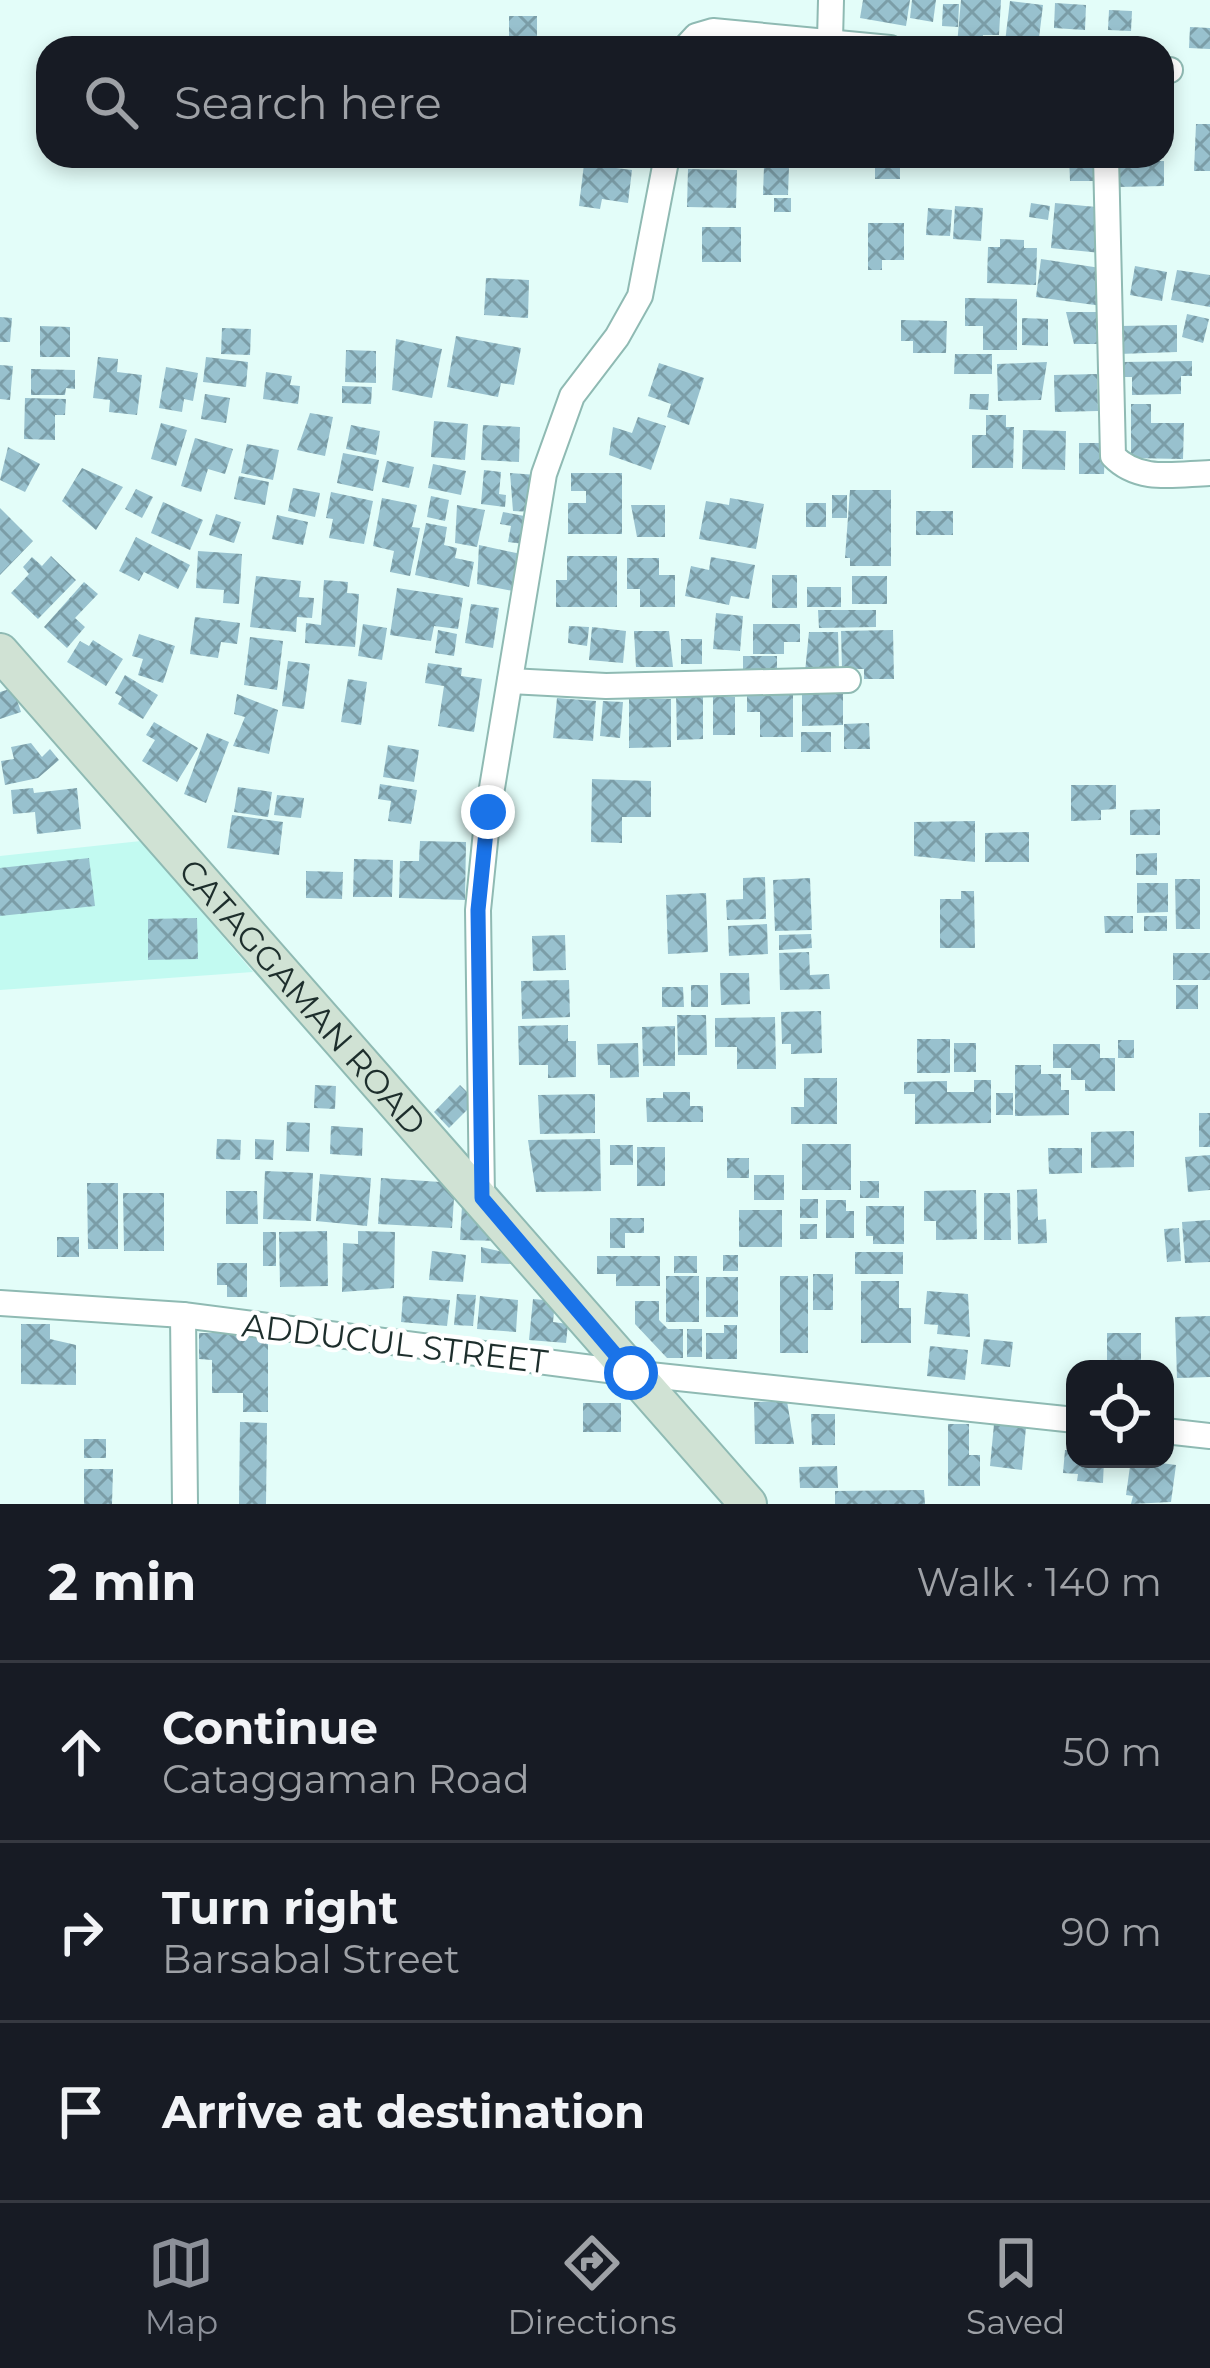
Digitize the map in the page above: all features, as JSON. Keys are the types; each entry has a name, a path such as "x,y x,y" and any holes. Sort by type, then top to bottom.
{"street":[{"path":"830,0 830,36"},
{"path":"695,36 713,31 778,36"},
{"path":"482,1198 478,910 544,474 572,396 617,337 640,296 665,168"},
{"path":"1106,168 1113,456 1132,472 1146,475 1210,473"},
{"name":"CATAGGAMAN ROAD","path":"0,652 748,1504"},
{"path":"510,681 606,686 848,680"},
{"name":"ADDUCUL STREET","path":"0,1303 183,1315 631,1373 1066,1419"},
{"path":"183,1315 185,1504"},
{"path":"1174,1432 1210,1436"}],"shaded area":[{"path":"141,841 253,972 0,990 0,856"}],"building":[{"path":"863,0 910,0 906,26 860,18"},
{"path":"912,0 936,0 933,22 910,18"},
{"path":"961,0 1001,0 999,35 958,36"},
{"path":"1010,1 1043,5 1039,36 1006,36"},
{"path":"1055,3 1086,5 1085,30 1054,28"},
{"path":"943,4 959,4 958,27 942,26"},
{"path":"1109,10 1132,11 1131,31 1108,30"},
{"path":"509,16 537,16 537,36 509,36"},
{"path":"1190,27 1210,28 1210,49 1189,48"},
{"path":"1196,124 1210,124 1210,171 1194,171"},
{"path":"584,168 632,170 628,203 602,199 600,209 579,206"},
{"path":"764,168 789,168 788,195 763,195"},
{"path":"875,168 900,168 900,179 875,179"},
{"path":"1069,168 1093,168 1093,181 1070,181"},
{"path":"1118,168 1164,168 1164,186 1118,187"},
{"path":"688,169 737,170 736,208 687,207"},
{"path":"774,198 791,198 791,212 774,212"},
{"path":"1031,203 1050,206 1048,220 1029,217"},
{"path":"1055,203 1106,208 1101,253 1051,248"},
{"path":"955,206 983,208 981,241 953,239"},
{"path":"928,208 952,210 950,236 926,235"},
{"path":"868,223 904,223 904,260 882,260 882,270 868,270"},
{"path":"702,227 741,227 741,262 702,262"},
{"path":"1000,239 1024,240 1024,248 1037,248 1036,285 987,283 988,247 1000,247"},
{"path":"1041,259 1107,269 1102,306 1036,297"},
{"path":"1135,266 1167,272 1162,301 1130,295"},
{"path":"1177,270 1210,275 1210,307 1171,300"},
{"path":"486,278 529,280 528,318 484,315"},
{"path":"965,298 1017,299 1017,350 983,350 983,326 965,326"},
{"path":"1066,312 1097,312 1102,344 1074,344"},
{"path":"1187,314 1209,319 1203,343 1182,337"},
{"path":"0,317 12,318 10,342 0,342"},
{"path":"1022,318 1048,319 1048,346 1022,345"},
{"path":"901,320 947,321 946,353 913,353 913,341 901,341"},
{"path":"1177,325 1177,352 1119,354 1119,326"},
{"path":"40,326 70,327 70,357 40,357"},
{"path":"222,328 251,329 250,355 221,354"},
{"path":"456,336 521,348 514,385 501,383 498,397 447,387"},
{"path":"396,339 442,349 432,398 392,390"},
{"path":"346,350 376,351 376,383 345,382"},
{"path":"955,354 992,354 992,374 954,374"},
{"path":"98,357 118,359 117,372 142,375 137,415 109,412 110,400 93,398"},
{"path":"206,357 248,362 246,387 203,382"},
{"path":"1192,361 1192,376 1181,376 1181,394 1132,395 1132,377 1122,377 1122,362"},
{"path":"1047,362 1041,400 998,401 997,364"},
{"path":"659,363 704,378 689,425 667,417 671,404 648,396"},
{"path":"0,365 13,366 10,400 0,399"},
{"path":"166,367 198,373 193,401 184,399 182,412 159,408"},
{"path":"31,369 75,370 75,389 66,388 65,395 31,395"},
{"path":"266,372 292,376 290,385 300,386 298,404 263,399"},
{"path":"1097,374 1098,411 1055,412 1054,375"},
{"path":"342,386 372,387 371,404 342,403"},
{"path":"205,394 230,398 226,423 201,419"},
{"path":"970,394 989,394 988,410 969,409"},
{"path":"25,398 66,399 65,415 55,415 55,440 24,439"},
{"path":"1131,404 1151,404 1151,423 1184,423 1183,459 1131,458"},
{"path":"310,413 333,417 325,456 297,450"},
{"path":"986,415 1006,415 1006,427 1014,427 1013,468 972,468 972,435 986,435"},
{"path":"638,417 666,426 651,470 609,455 613,427 632,433"},
{"path":"434,421 468,424 465,460 431,457"},
{"path":"161,423 187,430 176,466 151,459"},
{"path":"351,425 380,431 376,455 346,449"},
{"path":"483,425 520,427 519,462 481,460"},
{"path":"1023,430 1066,431 1065,470 1022,469"},
{"path":"195,438 233,449 225,474 208,469 201,492 181,486"},
{"path":"1079,443 1105,443 1104,474 1079,474"},
{"path":"247,444 279,450 273,480 241,473"},
{"path":"8,447 40,464 25,492 0,480"},
{"path":"343,453 379,460 373,491 337,483"},
{"path":"387,461 414,467 409,488 382,482"},
{"path":"433,464 466,471 461,495 428,488"},
{"path":"82,468 123,487 96,530 62,501"},
{"path":"484,470 501,472 499,494 506,495 505,507 481,504"},
{"path":"510,473 537,475 533,512 513,511"},
{"path":"571,473 622,473 622,534 568,534 568,503 586,503 586,491 571,491"},
{"path":"239,476 269,482 265,505 234,499"},
{"path":"293,488 320,493 315,517 288,511"},
{"path":"136,489 153,497 142,518 125,509"},
{"path":"850,490 891,490 891,566 850,566 850,558 845,558"},
{"path":"331,492 373,501 364,544 329,538 333,519 326,518"},
{"path":"832,495 847,495 847,518 832,518"},
{"path":"431,496 449,500 445,521 427,517"},
{"path":"382,498 417,505 412,527 420,528 410,576 390,572 394,551 373,546"},
{"path":"730,498 764,504 756,549 699,539 706,501 729,505"},
{"path":"163,502 203,520 190,550 151,533"},
{"path":"806,503 826,503 826,527 806,527"},
{"path":"457,505 485,510 477,547 455,543"},
{"path":"631,505 665,505 665,537 637,537"},
{"path":"0,508 33,541 0,575"},
{"path":"916,511 953,511 953,535 916,535"},
{"path":"503,512 530,517 524,544 508,542 511,526 500,524"},
{"path":"216,514 241,522 234,543 209,535"},
{"path":"277,515 308,522 303,545 272,539"},
{"path":"426,523 447,527 444,545 457,548 455,558 474,562 469,587 415,575"},
{"path":"136,537 190,565 178,589 144,572 139,581 119,571"},
{"path":"479,545 521,554 513,591 477,584"},
{"path":"198,551 242,554 239,604 223,603 224,590 196,588"},
{"path":"51,556 76,580 38,619 11,593 29,574 23,567 32,557 42,566"},
{"path":"567,556 617,556 617,607 556,607 556,580 567,580"},
{"path":"711,557 755,565 749,599 731,596 729,605 685,596 691,566 709,570"},
{"path":"627,558 659,558 659,575 675,575 675,607 640,607 640,589 627,589"},
{"path":"772,575 797,575 797,608 772,608"},
{"path":"256,576 301,581 299,597 314,598 312,618 297,617 296,632 250,627"},
{"path":"852,576 887,576 887,604 852,604"},
{"path":"324,580 348,582 347,593 359,594 355,647 305,643 306,623 321,625"},
{"path":"84,582 98,594 75,618 85,627 67,648 44,627"},
{"path":"807,587 841,587 841,607 807,607"},
{"path":"397,588 463,598 458,629 434,626 431,641 390,635"},
{"path":"471,604 499,608 493,648 465,643"},
{"path":"818,610 876,610 876,627 819,628"},
{"path":"716,613 743,616 740,651 713,649"},
{"path":"195,617 240,623 237,644 221,642 218,658 190,654"},
{"path":"363,624 387,628 382,660 358,656"},
{"path":"753,624 800,624 800,642 784,642 784,654 753,654"},
{"path":"569,626 589,627 587,646 568,643"},
{"path":"592,627 626,631 623,663 589,660"},
{"path":"438,630 457,634 454,656 435,653"},
{"path":"893,630 894,679 864,679 864,669 842,669 841,631"},
{"path":"634,631 669,631 673,667 636,667"},
{"path":"809,632 838,632 839,671 805,672"},
{"path":"139,634 175,646 163,683 138,675 143,659 132,656"},
{"path":"250,637 283,641 277,690 244,685"},
{"path":"681,639 702,639 702,664 681,664"},
{"path":"93,640 123,659 106,686 67,662 80,641 89,646"},
{"path":"743,656 777,656 777,673 743,673"},
{"path":"288,661 310,664 304,709 282,706"},
{"path":"428,663 462,668 461,676 482,679 474,732 438,726 444,686 425,683"},
{"path":"125,675 158,695 143,719 118,704 122,697 115,693"},
{"path":"348,679 367,682 361,725 341,722"},
{"path":"843,687 843,725 802,726 802,688"},
{"path":"13,688 21,712 0,719 0,692"},
{"path":"676,692 703,692 703,739 677,740"},
{"path":"237,694 278,710 269,754 233,746 245,717 234,714"},
{"path":"747,694 793,694 793,737 760,737 760,712 747,712"},
{"path":"713,697 735,697 735,735 713,735"},
{"path":"557,698 596,701 593,741 553,738"},
{"path":"629,699 671,699 671,747 629,748"},
{"path":"603,701 623,702 620,738 600,736"},
{"path":"154,722 198,748 177,782 142,761 155,740 146,735"},
{"path":"869,723 870,749 844,749 844,724"},
{"path":"801,732 831,732 831,752 801,752"},
{"path":"207,733 229,742 206,803 184,794"},
{"path":"31,743 42,757 50,749 59,760 38,778 5,785 1,761 14,759 11,747"},
{"path":"388,745 419,750 414,782 383,777"},
{"path":"592,779 651,781 651,817 622,817 622,843 591,842"},
{"path":"380,784 417,790 411,824 388,821 391,801 378,799"},
{"path":"1071,785 1116,785 1116,809 1101,810 1101,820 1071,821"},
{"path":"238,787 272,792 268,817 234,812"},
{"path":"33,788 34,793 77,788 81,829 37,834 35,812 13,814 11,790"},
{"path":"277,795 304,798 301,818 274,815"},
{"path":"1160,809 1160,835 1130,835 1130,810"},
{"path":"232,815 283,822 279,855 227,848"},
{"path":"975,821 975,862 914,856 914,822"},
{"path":"1029,832 1029,862 985,862 985,833"},
{"path":"420,841 466,842 465,900 399,898 400,861 419,861"},
{"path":"1157,853 1157,875 1136,875 1136,854"},
{"path":"89,858 95,906 0,916 0,868"},
{"path":"354,859 393,860 392,897 353,897"},
{"path":"306,871 343,872 342,899 306,898"},
{"path":"765,877 766,919 727,920 726,900 743,899 743,878"},
{"path":"810,878 812,930 775,931 773,880"},
{"path":"1175,879 1200,879 1200,929 1176,929"},
{"path":"1137,883 1168,883 1168,912 1137,913"},
{"path":"961,891 974,891 975,948 940,948 940,899 961,899"},
{"path":"706,893 708,952 668,954 666,895"},
{"path":"1104,916 1133,916 1133,933 1105,933"},
{"path":"1144,916 1167,916 1167,931 1144,931"},
{"path":"197,918 198,959 148,960 148,919"},
{"path":"767,924 768,954 729,956 728,926"},
{"path":"811,934 812,948 779,950 779,935"},
{"path":"565,935 566,970 533,971 532,936"},
{"path":"809,952 810,975 829,974 830,989 780,990 779,953"},
{"path":"1173,953 1210,953 1210,980 1173,980"},
{"path":"720,973 749,973 750,1004 721,1005"},
{"path":"569,980 570,1017 522,1019 521,981"},
{"path":"691,985 708,985 708,1007 691,1007"},
{"path":"1176,985 1198,985 1198,1009 1176,1009"},
{"path":"662,987 683,987 684,1007 662,1007"},
{"path":"821,1011 822,1053 791,1054 791,1044 782,1044 781,1012"},
{"path":"677,1015 706,1015 707,1055 678,1055"},
{"path":"775,1017 776,1069 737,1069 737,1047 715,1047 715,1018"},
{"path":"568,1025 568,1041 576,1041 576,1077 548,1078 548,1065 519,1065 518,1026"},
{"path":"675,1026 675,1066 643,1066 642,1027"},
{"path":"917,1039 950,1039 950,1073 917,1073"},
{"path":"1118,1040 1134,1040 1134,1058 1118,1058"},
{"path":"638,1043 639,1077 610,1078 610,1065 598,1065 597,1044"},
{"path":"954,1043 976,1043 976,1072 954,1072"},
{"path":"1053,1044 1100,1044 1100,1058 1115,1058 1115,1091 1085,1091 1085,1080 1071,1080 1071,1068 1053,1068"},
{"path":"1015,1065 1041,1065 1041,1074 1061,1074 1061,1090 1069,1090 1069,1115 1015,1116"},
{"path":"804,1078 837,1078 837,1124 791,1124 791,1107 804,1107"},
{"path":"974,1080 991,1080 991,1123 915,1124 915,1094 904,1094 904,1082 947,1081 947,1092 974,1092"},
{"path":"315,1085 336,1086 335,1109 314,1108"},
{"path":"460,1085 476,1101 449,1128 434,1112"},
{"path":"663,1092 690,1092 690,1106 703,1106 703,1122 647,1122 646,1098 663,1098"},
{"path":"996,1093 1013,1093 1013,1115 996,1115"},
{"path":"595,1094 595,1133 540,1134 538,1095"},
{"path":"1199,1113 1210,1113 1210,1147 1199,1147"},
{"path":"287,1122 310,1123 309,1152 286,1151"},
{"path":"331,1126 363,1128 362,1156 330,1154"},
{"path":"1134,1131 1134,1167 1091,1168 1091,1132"},
{"path":"217,1139 241,1140 240,1160 216,1159"},
{"path":"255,1139 274,1140 273,1160 255,1159"},
{"path":"600,1139 601,1191 536,1192 528,1140"},
{"path":"802,1144 851,1144 851,1190 802,1190"},
{"path":"610,1145 633,1145 633,1165 610,1165"},
{"path":"637,1147 665,1147 665,1186 637,1186"},
{"path":"1048,1148 1082,1148 1082,1173 1049,1174"},
{"path":"1210,1155 1210,1190 1188,1192 1185,1157"},
{"path":"727,1158 749,1158 749,1178 727,1178"},
{"path":"265,1171 313,1173 311,1221 263,1219"},
{"path":"320,1174 371,1178 367,1226 316,1221"},
{"path":"754,1175 784,1175 784,1200 754,1200"},
{"path":"381,1178 455,1183 452,1228 378,1224"},
{"path":"860,1181 879,1181 879,1198 860,1198"},
{"path":"87,1183 118,1183 118,1249 88,1249"},
{"path":"1037,1189 1038,1220 1046,1219 1047,1243 1018,1244 1017,1190"},
{"path":"976,1190 977,1239 936,1240 936,1221 924,1221 924,1191"},
{"path":"226,1191 257,1191 258,1224 226,1224"},
{"path":"123,1193 164,1193 164,1251 124,1251"},
{"path":"984,1193 1010,1193 1011,1240 984,1240"},
{"path":"800,1199 818,1199 818,1218 800,1218"},
{"path":"826,1200 846,1200 846,1211 854,1211 854,1238 826,1238"},
{"path":"462,1206 487,1207 501,1241 460,1240"},
{"path":"866,1206 904,1206 904,1244 873,1244 873,1236 866,1236"},
{"path":"739,1210 782,1210 782,1247 739,1247"},
{"path":"610,1218 644,1218 644,1233 625,1233 625,1248 610,1248"},
{"path":"1210,1220 1210,1262 1185,1263 1182,1222"},
{"path":"800,1224 817,1224 817,1239 800,1239"},
{"path":"1179,1228 1181,1261 1167,1262 1164,1229"},
{"path":"327,1231 328,1286 280,1287 279,1232"},
{"path":"358,1231 395,1232 394,1288 342,1292 343,1243 358,1244"},
{"path":"263,1232 276,1232 276,1266 263,1266"},
{"path":"57,1237 79,1237 79,1257 57,1257"},
{"path":"481,1247 512,1254 512,1264 481,1263"},
{"path":"432,1251 466,1255 463,1282 429,1280"},
{"path":"855,1252 903,1252 903,1274 855,1274"},
{"path":"723,1255 738,1255 738,1271 723,1271"},
{"path":"597,1256 660,1256 660,1286 616,1286 616,1274 597,1274"},
{"path":"674,1256 697,1256 697,1273 674,1273"},
{"path":"217,1263 247,1263 247,1297 227,1297 227,1285 217,1285"},
{"path":"813,1274 833,1274 833,1310 813,1310"},
{"path":"666,1276 699,1276 699,1322 666,1322"},
{"path":"780,1276 808,1276 808,1353 780,1353"},
{"path":"706,1277 738,1277 738,1317 706,1317"},
{"path":"861,1281 899,1281 899,1308 911,1308 911,1343 861,1343"},
{"path":"927,1291 968,1294 970,1337 937,1334 938,1325 924,1324"},
{"path":"457,1294 476,1295 473,1326 454,1325"},
{"path":"403,1296 450,1300 447,1326 401,1322"},
{"path":"480,1296 518,1300 516,1332 477,1329"},
{"path":"533,1299 555,1301 553,1322 568,1324 566,1343 529,1340"},
{"path":"635,1301 659,1301 659,1320 668,1329 683,1329 683,1358 667,1358 635,1324"},
{"path":"1210,1316 1210,1377 1177,1378 1175,1317"},
{"path":"21,1324 50,1324 50,1339 76,1345 76,1385 21,1384"},
{"path":"724,1325 737,1325 737,1359 706,1359 706,1333 724,1333"},
{"path":"687,1329 702,1329 702,1357 687,1357"},
{"path":"199,1333 268,1333 268,1412 243,1412 243,1393 212,1393 212,1360 199,1359"},
{"path":"1107,1333 1141,1333 1141,1360 1107,1360"},
{"path":"984,1339 1013,1342 1010,1367 981,1364"},
{"path":"930,1346 968,1350 965,1380 927,1376"},
{"path":"787,1401 794,1444 755,1444 754,1402"},
{"path":"583,1403 621,1403 621,1432 583,1432"},
{"path":"811,1414 835,1414 835,1445 812,1445"},
{"path":"240,1422 267,1423 266,1504 239,1504"},
{"path":"948,1424 969,1424 969,1455 980,1455 980,1486 948,1486"},
{"path":"994,1424 1026,1427 1022,1470 990,1466"},
{"path":"84,1439 106,1439 106,1458 84,1458"},
{"path":"1066,1450 1066,1468 1104,1468 1103,1483 1077,1481 1078,1474 1063,1473"},
{"path":"1176,1465 1171,1502 1131,1504 1133,1496 1126,1495 1130,1468"},
{"path":"837,1466 838,1488 800,1488 799,1467"},
{"path":"84,1469 113,1469 112,1504 84,1504"},
{"path":"924,1490 925,1504 835,1504 835,1491"}],"route":[{"path":"488,812 478,910 482,1198 631,1373"}]}
